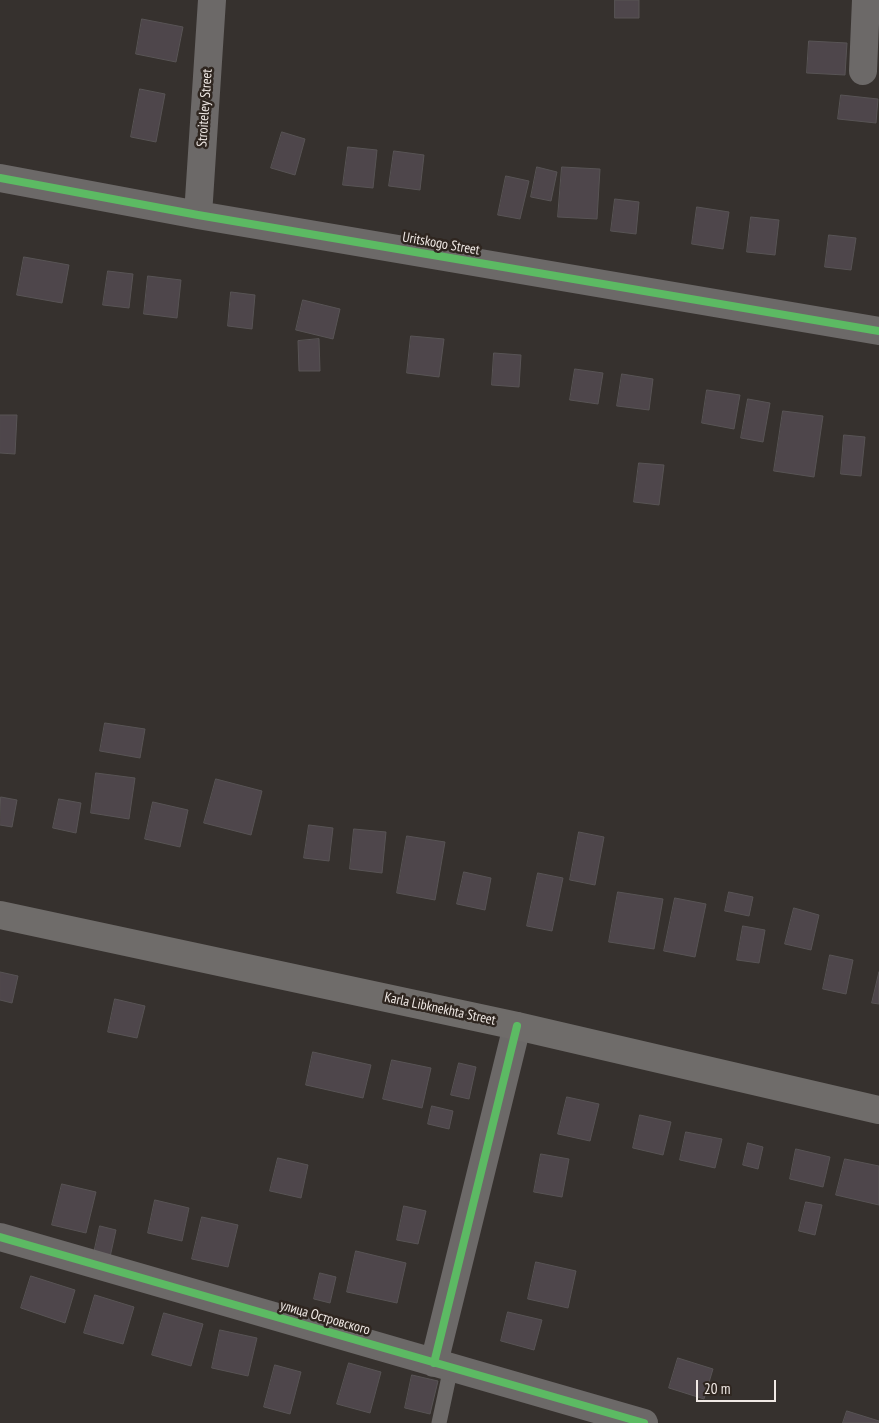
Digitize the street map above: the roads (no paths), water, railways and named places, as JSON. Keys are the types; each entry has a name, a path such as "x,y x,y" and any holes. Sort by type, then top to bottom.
{"main road":[{"name":"Karla Libknekhta Street","path":"0,914 517,1026 879,1110"}],"street":[{"name":"Stroiteley Street","path":"198,215 212,0"},
{"path":"863,71 866,0"},
{"name":"Uritskogo Street","path":"0,178 198,215 879,332"},
{"path":"443,1365 517,1026"},
{"name":"улица Островского","path":"0,1237 644,1423"}],"lane":[{"path":"439,1423 443,1365"}]}
